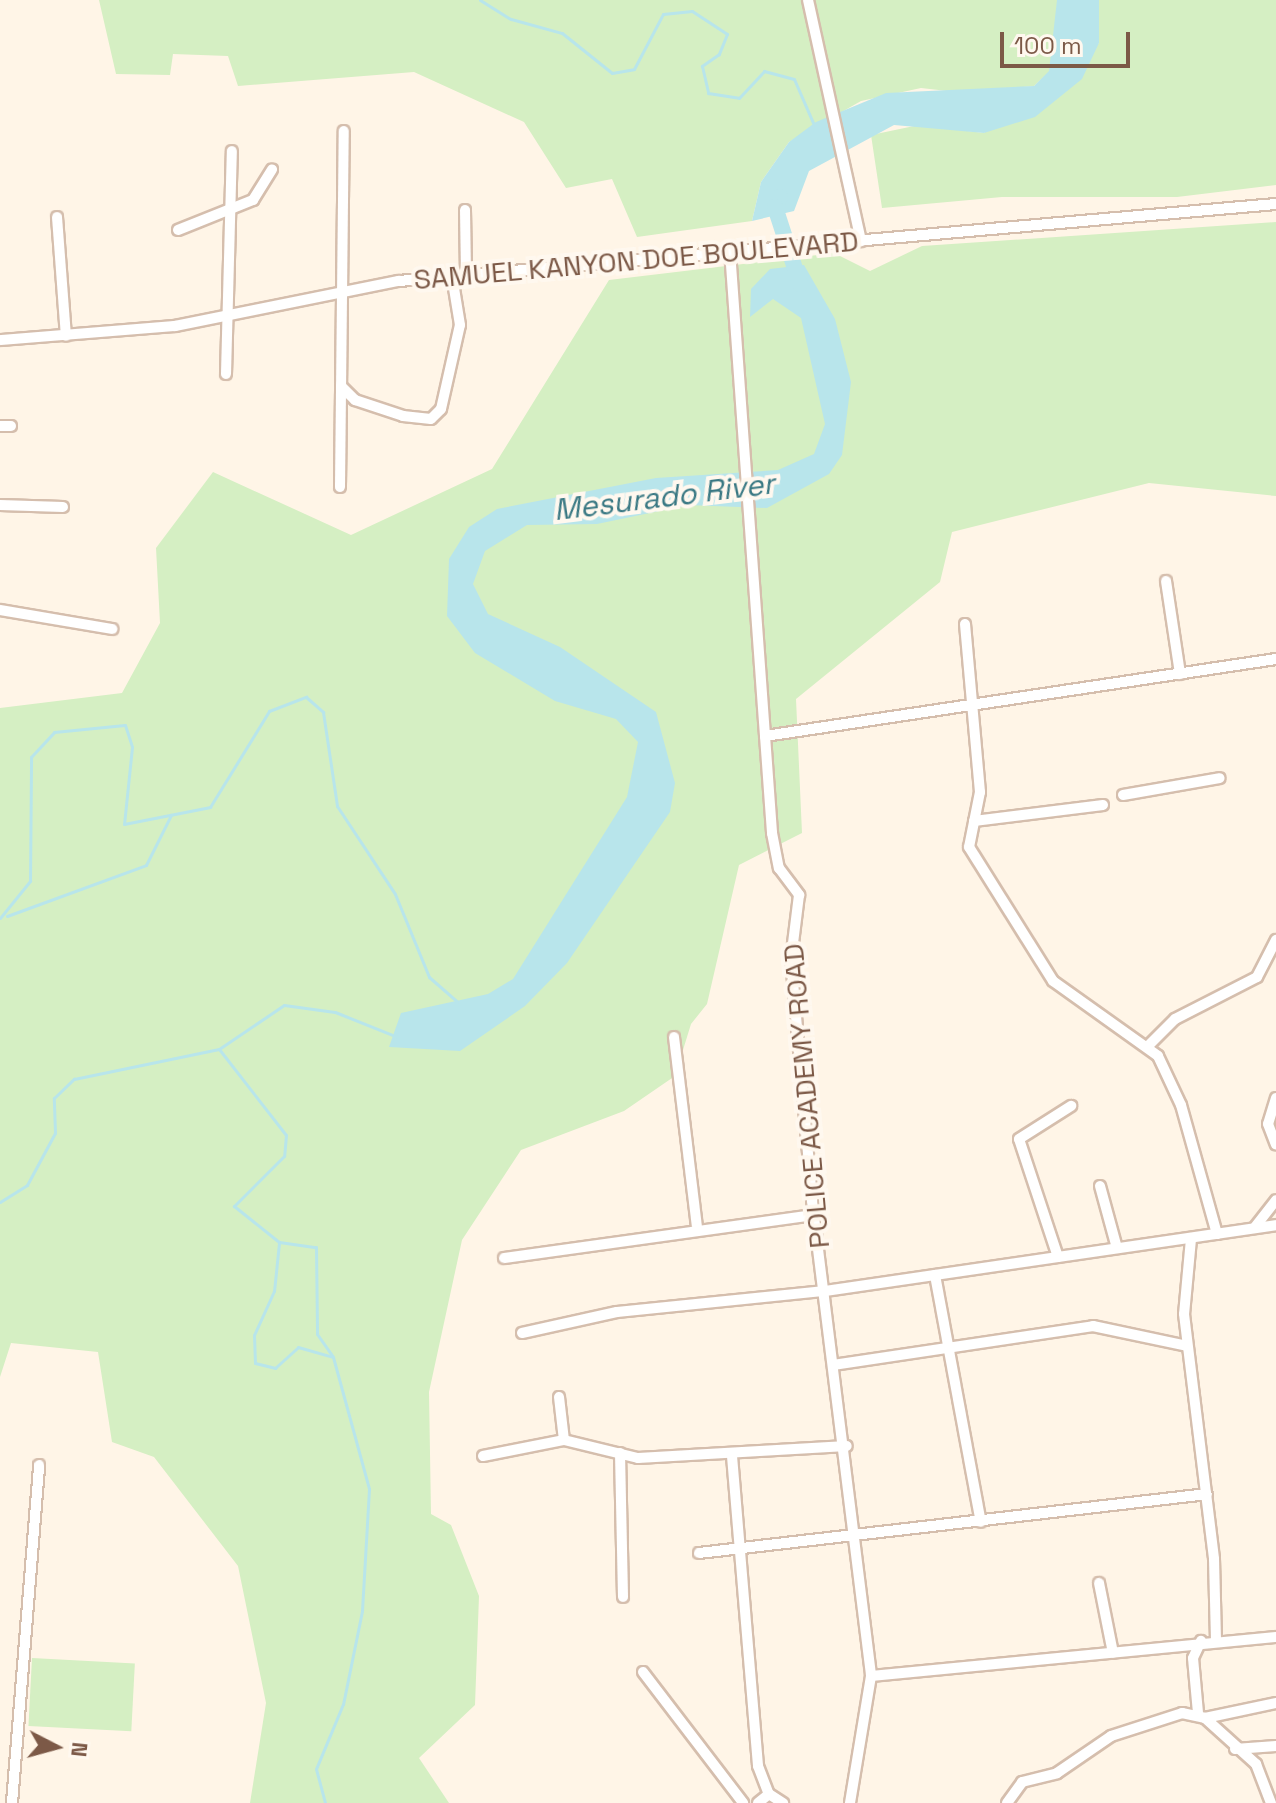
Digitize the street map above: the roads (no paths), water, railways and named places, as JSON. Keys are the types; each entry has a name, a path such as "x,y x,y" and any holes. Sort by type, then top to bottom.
{"street":[{"path":"808,0 861,241"},
{"path":"340,487 344,131"},
{"path":"226,374 225,317 232,151"},
{"path":"178,230 253,200 272,169"},
{"name":"SAMUEL KANYON DOE BOULEVARD","path":"0,340 66,336 225,317 341,289 466,274 1276,204"},
{"path":"465,210 466,274"},
{"path":"57,217 66,336"},
{"name":"POLICE ACADEMY ROAD","path":"730,251 765,736 779,868 799,895 791,959 814,1215 858,1533 871,1676 850,1803"},
{"path":"341,386 355,400 403,416 431,419 441,409 460,325 452,276"},
{"path":"0,505 63,507"},
{"path":"1166,581 1180,674"},
{"path":"0,610 112,629"},
{"path":"965,624 967,707 980,792 969,847 1053,981 1150,1044 1181,1105 1217,1234"},
{"path":"765,736 1276,659"},
{"path":"1123,795 1220,778"},
{"path":"974,821 1103,805"},
{"path":"1150,1044 1175,1019 1257,977 1276,940"},
{"path":"674,1037 697,1226"},
{"path":"1276,1098 1268,1124 1276,1145"},
{"path":"1058,1257 1019,1139 1071,1106"},
{"path":"1100,1186 1117,1248"},
{"path":"1255,1227 1276,1200"},
{"path":"504,1258 697,1226 814,1215"},
{"path":"522,1333 617,1312 825,1291 1276,1225"},
{"path":"1191,1239 1187,1346 1207,1494 1216,1639"},
{"path":"935,1275 981,1522"},
{"path":"833,1365 948,1352 1093,1326 1187,1346"},
{"path":"559,1397 564,1440"},
{"path":"483,1456 564,1440 620,1453 732,1456 847,1446"},
{"path":"620,1453 623,1597"},
{"path":"732,1456 758,1766 769,1794 783,1803"},
{"path":"12,1803 39,1465"},
{"path":"699,1553 1207,1494"},
{"path":"1099,1583 1113,1653"},
{"path":"871,1676 1113,1653 1216,1639 1276,1637"},
{"path":"1201,1641 1193,1658 1202,1716 1235,1749 1256,1764 1271,1803"},
{"path":"643,1672 743,1803"},
{"path":"1007,1803 1022,1782 1057,1773 1111,1736 1276,1703"},
{"path":"1235,1749 1276,1746"},
{"path":"758,1803 769,1794"}],"water":[{"path":"1057,0 1099,0 1099,43 1082,79 1035,117 984,133 894,125 809,171 794,211 752,221 761,182 789,142 816,122 886,93 1034,86 1049,71"},
{"path":"804,265 835,319 851,382 842,455 829,474 767,508 688,505 597,524 527,525 485,551 473,584 488,614 560,647 656,712 675,783 670,812 567,963 525,1006 460,1051 389,1047 401,1013 488,994 513,979 627,797 638,742 616,719 555,701 475,653 447,616 449,559 469,527 497,509 656,478 778,470 814,454 825,424 801,318 773,299 750,317 751,289 770,269"}],"waterway":[{"path":"480,0 511,19 562,33 612,73 634,69 663,14 692,11 727,34 719,54 702,66 708,93 739,98 764,71 794,79 814,125"},
{"name":"Mesurado River","path":"780,197 775,207 800,284"},
{"path":"0,918 30,881 31,757 54,732 125,725 132,747 124,824 210,807 269,711 306,697 323,712 337,806 395,894 429,977 457,1001"},
{"path":"7,916 146,865 171,815"},
{"path":"0,1202 27,1185 55,1133 54,1098 74,1079 219,1049 284,1005 335,1012 395,1036"},
{"path":"219,1049 286,1135 284,1156 234,1206 279,1242 316,1247 317,1334 333,1357 369,1489 362,1611 343,1704 316,1769 325,1803"},
{"path":"279,1243 274,1291 254,1335 255,1363 275,1368 298,1347 333,1357"}]}
